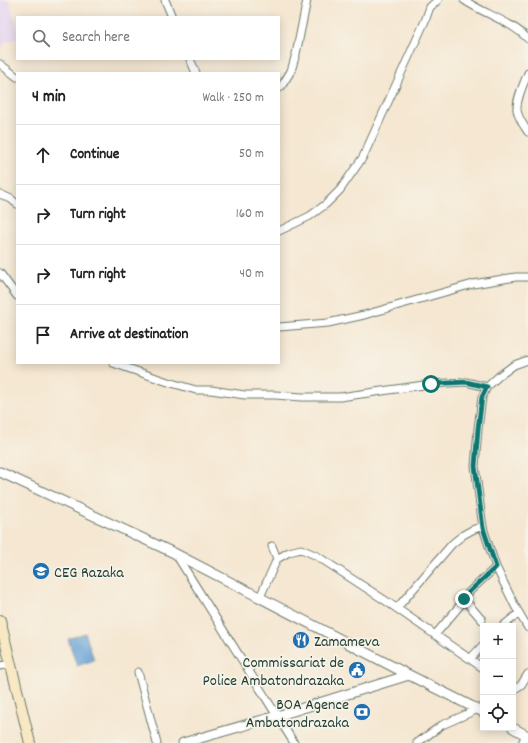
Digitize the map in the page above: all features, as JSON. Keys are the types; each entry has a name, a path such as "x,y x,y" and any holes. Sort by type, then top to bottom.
{"main road":[{"path":"0,620 30,743"}],"street":[{"path":"165,0 172,16"},
{"path":"280,88 291,71 307,0"},
{"path":"280,231 310,216 326,204 340,190 363,157 430,7 438,0"},
{"path":"464,0 517,29 528,39"},
{"path":"190,60 196,72"},
{"path":"0,64 16,76"},
{"path":"528,73 519,97 517,109 528,132"},
{"path":"0,194 12,199 16,203"},
{"path":"0,273 16,295"},
{"path":"280,327 328,323 371,313 473,284 516,277 528,277"},
{"path":"528,360 514,366 498,376 487,387 482,397 475,466 483,526 496,567 528,628"},
{"path":"116,364 196,390 211,390 244,395 340,397 431,384 466,382 487,387"},
{"path":"0,472 174,553 409,675 480,709"},
{"path":"397,608 452,544 463,535 483,526"},
{"path":"272,546 277,559"},
{"path":"260,597 277,559 289,552 300,549 317,556 397,608 480,666"},
{"path":"174,553 294,743"},
{"path":"435,635 469,592 496,567"},
{"path":"464,599 482,620"},
{"path":"507,623 519,613"},
{"path":"470,659 480,648"},
{"path":"0,666 11,664"},
{"path":"138,672 157,743"},
{"path":"516,688 521,685 528,674"},
{"path":"183,743 277,716 409,675"},
{"path":"417,743 442,725 480,709"},
{"path":"516,730 525,738"}],"shaded area":[{"path":"0,0 9,0 16,23 16,39 5,42 0,50"}],"water":[{"path":"85,633 94,660 77,666 68,639"}],"place":[{"name":"CEG Razaka","path":"41,571"},
{"name":"Zamameva","path":"301,640"},
{"name":"Commissariat de Police Ambatondrazaka","path":"357,670"},
{"name":"BOA Agence Ambatondrazaka","path":"362,712"}],"route":[{"path":"431,384 466,382 487,387 482,397 475,466 483,528 496,567 469,592 464,599"}]}
